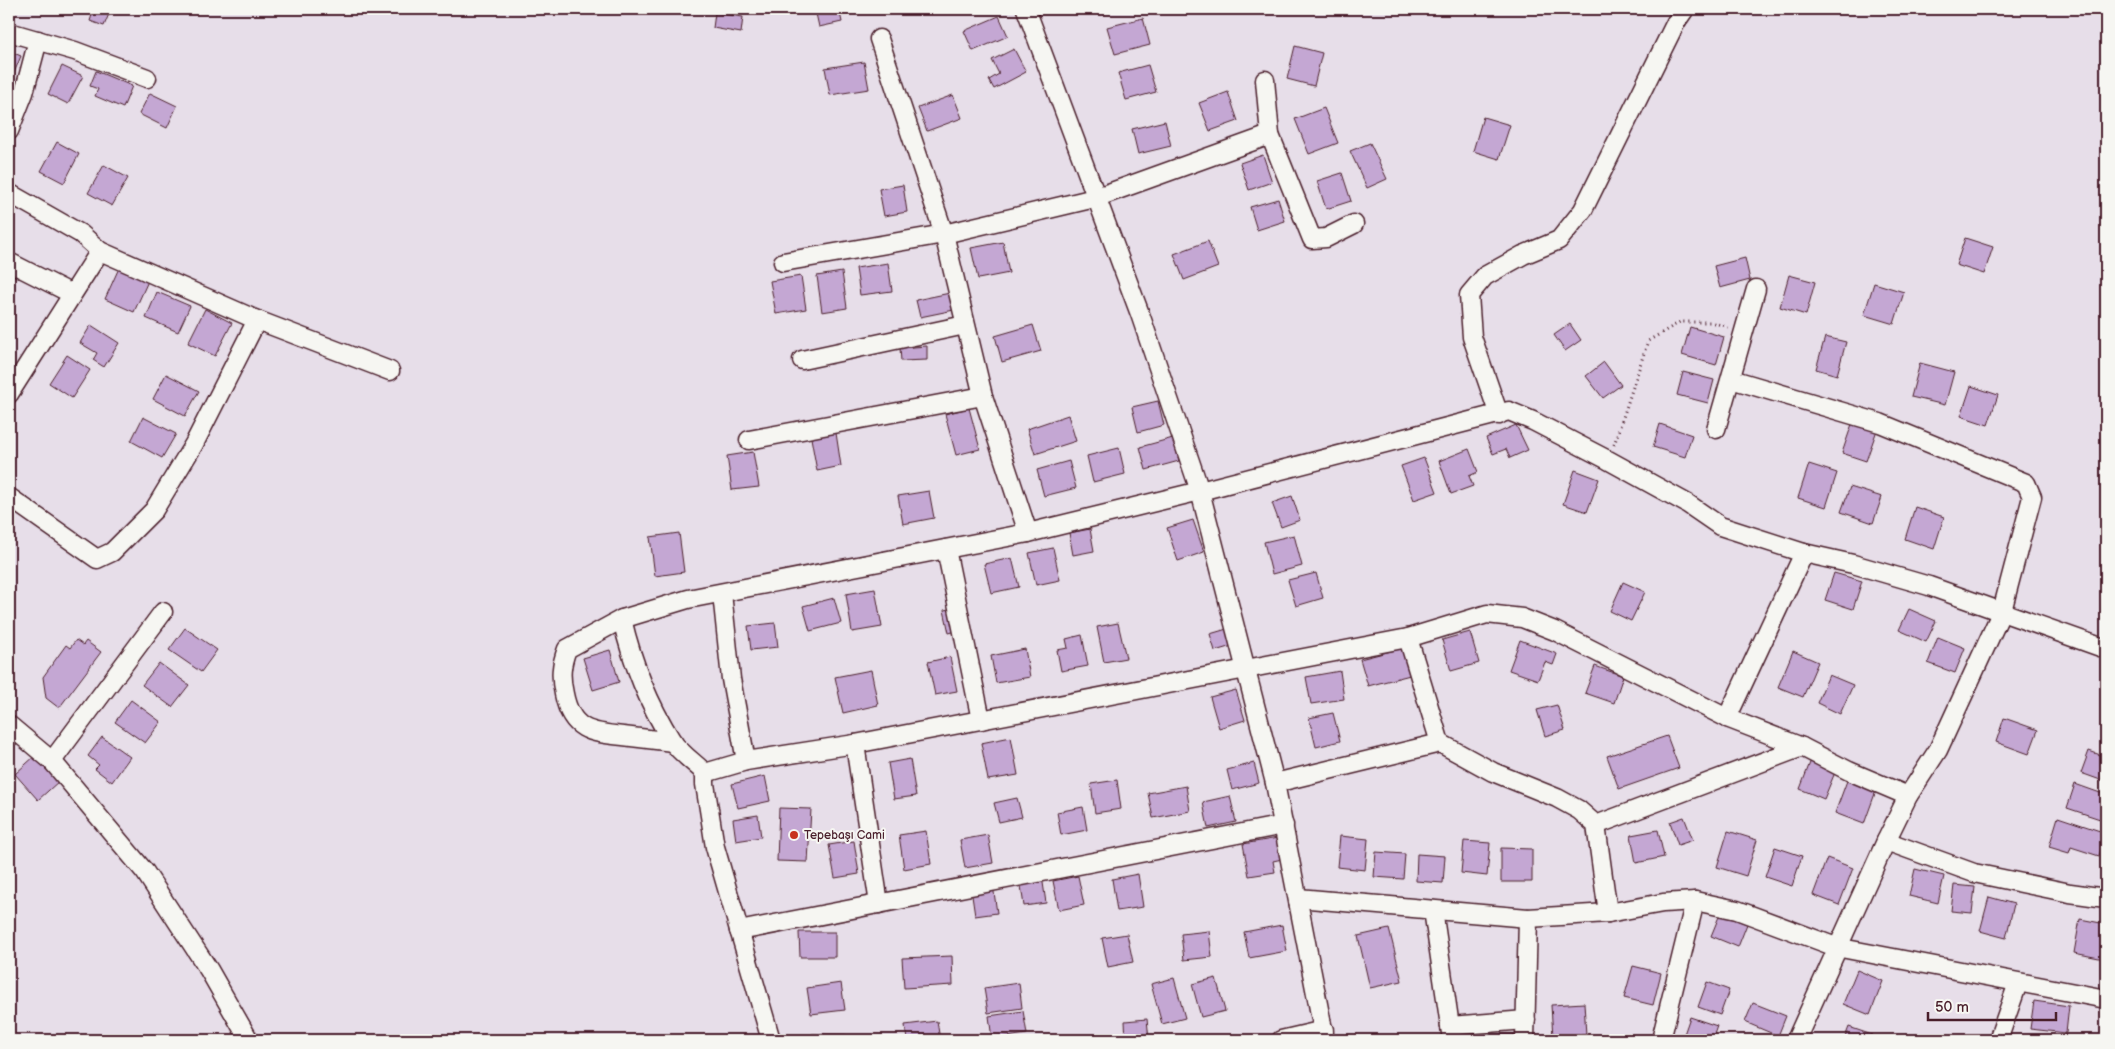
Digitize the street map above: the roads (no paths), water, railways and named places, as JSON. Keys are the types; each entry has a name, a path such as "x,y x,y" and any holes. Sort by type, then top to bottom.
{"street":[{"path":"1026,9 1095,198 1140,314 1200,491 1247,669 1284,825 1324,1035 1280,1040"},
{"path":"1500,415 1472,337 1469,295 1485,276 1523,255 1559,240 1583,210 1676,22 1685,9"},
{"path":"9,32 75,51 147,78"},
{"path":"879,39 944,234 983,396 1028,533"},
{"path":"9,131 24,93 38,40"},
{"path":"1265,80 1270,135 1312,239 1326,238 1354,224"},
{"path":"783,262 944,234 1095,198 1270,135"},
{"path":"9,193 80,234 100,251 257,320 390,371"},
{"path":"9,394 100,251"},
{"path":"9,262 72,294"},
{"path":"1716,429 1756,289"},
{"path":"9,497 97,559 112,552 154,510 194,444 257,320"},
{"path":"802,360 965,325"},
{"path":"1731,379 1880,423 2026,482 2032,498 2002,611 1938,750 1908,796 1886,841 1836,947 1796,1040"},
{"path":"749,440 983,396"},
{"path":"673,742 593,733 580,725 566,705 560,676 567,649 622,619 688,599 1028,533 1509,412 1533,421 1608,460 1688,504 1720,526 1804,553 1853,564 1929,586 2106,649"},
{"path":"946,548 981,720"},
{"path":"1727,718 1804,553"},
{"path":"722,593 731,679 746,761"},
{"path":"52,762 163,612"},
{"path":"705,773 746,761 855,744 1408,638 1487,614 1522,618 1555,630 1727,718 1802,747 1908,796"},
{"path":"622,619 631,656 641,683 673,742 705,773 705,784 716,847 771,1040"},
{"path":"1408,638 1440,743"},
{"path":"9,725 52,762 145,872 210,970 249,1040"},
{"path":"1275,783 1440,743 1493,772 1565,802 1579,810 1596,826 1608,913"},
{"path":"855,744 879,904"},
{"path":"1596,826 1802,747"},
{"path":"739,931 1284,825"},
{"path":"1886,841 1974,872 2070,893 2106,898"},
{"path":"1298,898 1528,918 1608,913 1663,903 1694,900 1737,910 1836,947 2106,999"},
{"path":"1661,1040 1694,900"},
{"path":"1433,910 1451,1033 1526,1020"},
{"path":"1525,1040 1528,918"},
{"path":"1998,1040 2018,983"}],"place":[{"name":"Tepebaşı Cami","path":"794,835"}]}
